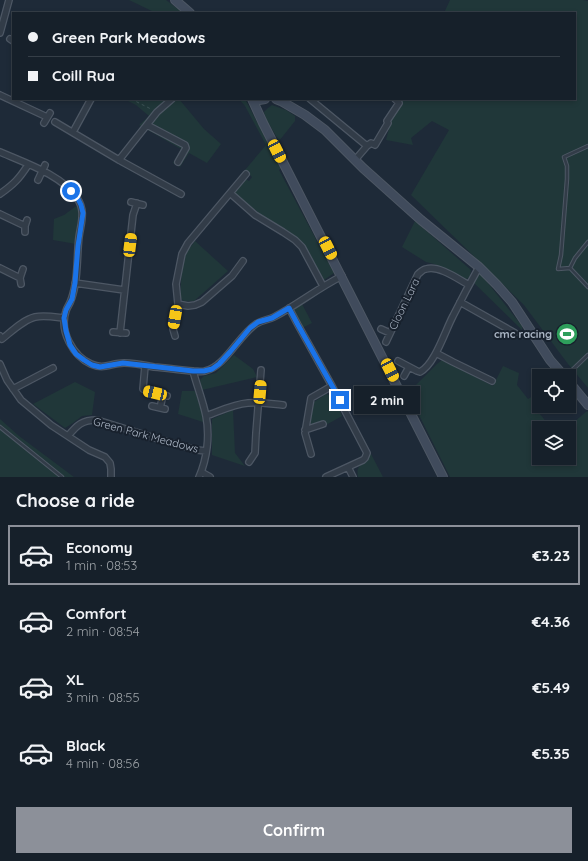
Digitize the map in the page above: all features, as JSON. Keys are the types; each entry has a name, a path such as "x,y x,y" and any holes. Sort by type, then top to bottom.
{"main road":[{"path":"175,0 189,12"},
{"path":"252,100 443,477"},
{"path":"278,100 305,115 325,130 362,168 421,220 479,267 512,302 550,360 558,369"},
{"path":"576,390 588,405"}],"street":[{"path":"0,33 9,0"},
{"path":"0,95 47,118"},
{"path":"73,132 90,100"},
{"path":"119,160 157,112 171,100"},
{"path":"311,100 367,146"},
{"path":"355,160 367,146 371,143 374,145 399,103 396,100"},
{"path":"55,122 119,160 181,194"},
{"path":"147,125 185,145 186,148 178,162"},
{"path":"0,152 28,164 44,168 65,184 77,197 81,205 83,213 78,246 75,283 72,299 66,310 64,318 70,345 76,354 92,365 100,367 123,363 193,371 212,369 219,364 250,328 258,322 272,318 323,286 342,276"},
{"path":"0,194 15,183 28,164"},
{"path":"38,180 44,168"},
{"path":"175,336 173,329 178,304 176,284 182,254 188,243 246,174"},
{"path":"230,193 255,215 284,232 302,247 323,286"},
{"path":"113,332 123,333 124,290 137,203"},
{"path":"0,214 26,223 25,232"},
{"path":"178,304 188,306 202,302 232,276 243,261"},
{"path":"398,361 420,372 424,370 436,353 460,302 479,267"},
{"path":"0,268 21,281 23,269"},
{"name":"Cloon Lara","path":"386,342 418,274 424,269 440,269 469,285"},
{"path":"75,283 124,290"},
{"path":"460,302 515,333"},
{"path":"289,308 367,453 363,460 326,477"},
{"path":"1,339 25,322 40,316 64,318"},
{"path":"381,329 390,333"},
{"path":"436,353 492,381"},
{"path":"0,364 7,380 21,400 51,425 88,450 105,457 110,463 111,477"},
{"path":"145,366 143,389 165,396 163,409 152,406"},
{"path":"404,376 409,367"},
{"path":"13,390 53,368"},
{"path":"249,462 256,453 256,433 262,370"},
{"name":"Green Park Meadows","path":"193,371 206,416 208,440 200,474 210,477"},
{"path":"310,454 305,433 311,398 332,386"},
{"path":"206,416 247,403 283,405"},
{"name":"Green Park Meadows","path":"68,436 81,423 88,420 97,420 158,439 197,450 206,451"},
{"path":"306,430 323,424"},
{"path":"348,467 353,477"}],"lane":[{"path":"570,268 558,269 561,255 568,166 564,157 588,146"},
{"path":"570,268 575,258 588,242"},
{"path":"570,268 588,287"},
{"path":"572,369 588,355"},
{"path":"0,427 62,477"}],"path":[{"path":"133,100 157,112"}],"green space":[{"path":"129,0 166,0 182,12 154,12"},
{"path":"450,0 588,1 588,388 576,374 576,369 572,369 568,364 524,305 411,195 449,130 432,121 411,138 413,145 386,140 397,100 576,100 576,12 444,12"},
{"path":"126,100 180,100 204,129 221,144 207,163 189,153 180,167 173,163 181,149 139,125 149,116 136,105"},
{"path":"240,100 246,100 281,168 279,170 334,273 324,280 308,251 287,230 260,214 233,192 244,178 249,181 252,177 245,170 266,145 245,106"},
{"path":"272,105 286,110 295,116 295,121 279,141 266,119 264,112"},
{"path":"79,204 76,244 53,240 54,219 64,215"},
{"path":"415,221 471,270 470,276 466,280 434,264 426,262 402,247"},
{"path":"195,241 228,271 194,301 184,301 180,298 182,268 185,254"},
{"path":"480,273 522,326 522,330 474,283"},
{"path":"302,304 312,323 302,328 294,311 295,308"},
{"path":"234,355 253,369 257,377 202,390 200,380 204,376 216,373"},
{"path":"442,360 493,386 503,366 519,373 517,385 528,399 532,396 532,413 541,413 540,414 546,421 532,421 532,465 576,465 575,421 587,411 588,477 450,477 408,393"},
{"path":"75,382 95,392 92,415 82,416 65,428 33,404"},
{"path":"182,391 195,391 203,416 203,422 178,414"},
{"path":"326,394 332,397 342,416 326,425 324,421 317,425 311,424 310,421 314,402"},
{"path":"233,410 235,453 245,466 212,455 212,419"},
{"path":"0,419 19,436 74,477 0,477"},
{"path":"370,452 383,477 358,477 357,472 359,466"}],"place":[{"name":"cmc racing","path":"567,334"}],"route":[{"path":"71,191 77,197 83,213 78,246 75,283 72,299 66,310 64,318 70,345 76,354 92,365 100,367 123,363 204,371 212,369 219,364 250,328 258,322 272,318 289,308 340,400"}]}
